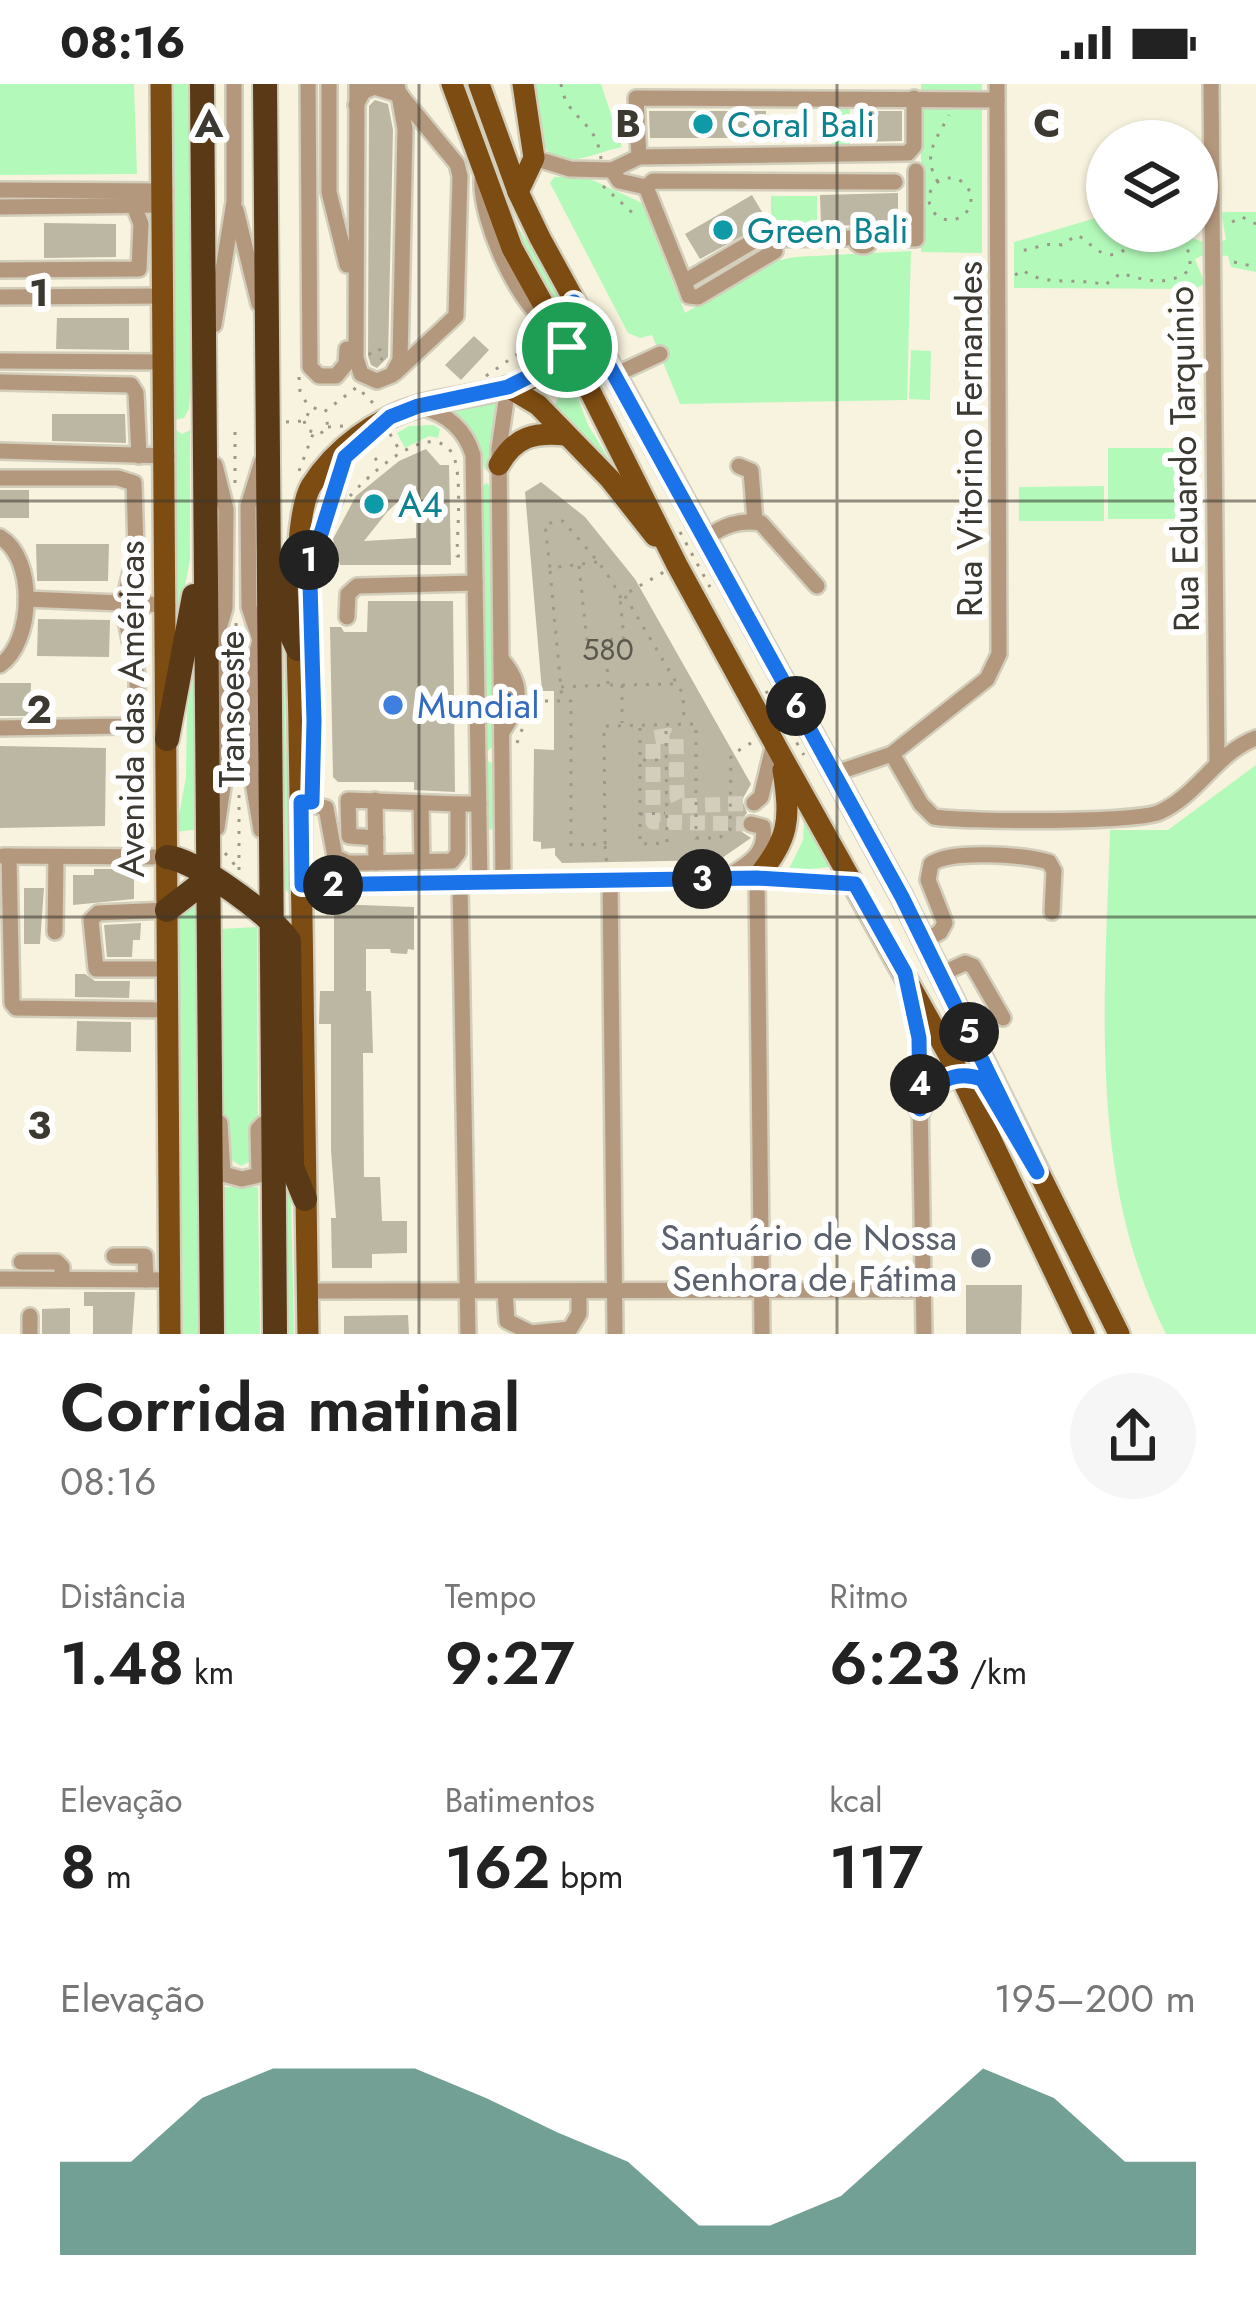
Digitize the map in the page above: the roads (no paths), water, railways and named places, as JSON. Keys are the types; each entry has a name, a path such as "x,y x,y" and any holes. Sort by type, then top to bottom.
{"highway":[{"name":"Avenida das Américas","path":"202,84 205,540 222,877 212,1334"},
{"path":"265,84 266,906 275,1334"},
{"path":"269,505 291,634 298,649"},
{"path":"167,739 205,540"},
{"path":"167,857 222,877 266,906 289,941 292,1167 304,1199"},
{"path":"167,910 222,877"}],"main road":[{"name":"Avenida das Américas","path":"161,84 170,1334"},
{"path":"452,84 512,248 564,340 677,565 960,1075 1084,1334"},
{"path":"479,84 518,192 574,302 924,941 1119,1334"},
{"path":"518,192 534,158 523,84"},
{"path":"308,1334 298,649 299,532 306,497 343,449 383,420 418,406 508,387 550,366 564,340 574,302"},
{"path":"508,387 538,404 610,479 677,565"},
{"path":"499,472 506,452 527,436 566,435"},
{"path":"757,878 788,829 775,744"},
{"path":"855,884 886,888 942,986 946,984"},
{"path":"920,1109 934,1087 960,1075 982,1079 1037,1172"}],"street":[{"name":"Transoeste","path":"213,84 222,1334"},
{"path":"214,325 234,202 234,84"},
{"name":"Transoeste","path":"255,84 262,460 260,640 252,670 251,748 266,906 265,1334"},
{"path":"308,84 308,361 319,376 331,377 344,369 347,359 347,265 328,178 329,84"},
{"path":"356,105 363,92 374,86 400,92 457,164 462,208 456,316 392,375 372,380 356,362 356,105 357,84"},
{"name":"Rua Eduardo Tarquínio","path":"1211,84 1217,760"},
{"path":"392,375 400,360 405,129 400,92"},
{"path":"634,159 630,98 950,99 997,92"},
{"name":"Rua Vitorino Fernandes","path":"833,774 892,754 987,679 999,654 997,92"},
{"path":"534,158 570,169 607,169 634,159 911,152 914,98"},
{"path":"607,169 619,181 640,185 652,181 895,182"},
{"path":"684,282 758,239 916,239 916,170"},
{"path":"640,185 689,296 698,297 775,251"},
{"path":"0,190 165,198"},
{"path":"0,207 134,206 165,198"},
{"path":"234,202 259,304"},
{"path":"0,271 139,269 141,224 134,206"},
{"path":"0,297 165,296"},
{"path":"617,374 660,354"},
{"path":"0,362 166,362"},
{"path":"0,382 130,386 136,393 140,456"},
{"path":"503,882 500,833 507,755 501,734 499,472 508,387"},
{"path":"418,406 450,419 473,455 470,583 480,883"},
{"path":"328,564 319,532 335,499 345,457 383,420"},
{"path":"0,451 166,456"},
{"path":"739,466 751,472 755,521 818,586"},
{"path":"474,477 499,472"},
{"path":"0,478 167,482"},
{"path":"0,728 123,727 136,716 137,675 123,604 136,550 134,483"},
{"path":"706,538 723,526 755,521"},
{"path":"0,537 9,542 17,557 26,599 19,639 6,663 0,665"},
{"path":"346,616 348,594 357,586 470,583"},
{"path":"26,599 167,605"},
{"path":"137,675 167,670"},
{"path":"892,754 928,814 943,819 1147,816 1189,794 1217,760 1256,738"},
{"path":"754,803 761,797 775,744"},
{"path":"476,757 507,755"},
{"path":"376,838 349,836 348,800 479,804"},
{"path":"375,800 376,863"},
{"path":"301,802 326,808 334,857 348,863 447,862 458,853 458,804"},
{"path":"421,803 422,862"},
{"path":"725,879 752,862 765,842 763,827 751,824"},
{"path":"479,830 488,837 500,833"},
{"path":"167,857 5,856 12,1004 16,1008 168,1010"},
{"path":"55,932 56,857"},
{"path":"924,941 945,923 928,880 931,864 943,857 1049,862 1054,872 1052,912"},
{"path":"757,878 762,1334"},
{"path":"302,885 757,878 855,884"},
{"path":"610,880 616,1334"},
{"path":"460,883 468,1334"},
{"path":"167,910 98,913 91,920 96,969 168,969"},
{"path":"946,984 965,963 973,966 1003,1018"},
{"path":"905,973 919,1038 924,1334"},
{"path":"220,1124 224,1174 242,1179 259,1175 258,1129 263,1124"},
{"path":"114,1256 145,1256 146,1280"},
{"path":"20,1262 57,1262 62,1279"},
{"path":"0,1279 171,1280"},
{"path":"308,1291 925,1290"},
{"path":"506,1291 508,1321 531,1333 570,1329 579,1314 579,1291"},
{"path":"30,1316 31,1334"}],"tunnel":[{"path":"751,824 653,822 653,738 676,738 681,806 754,803"}],"place":[{"name":"Coral Bali","path":"703,124"},
{"name":"Green Bali","path":"723,230"},
{"name":"A4","path":"374,504"},
{"name":"Mundial","path":"393,705"},
{"name":"Santuário de Nossa Senhora de Fátima","path":"981,1258"}]}
